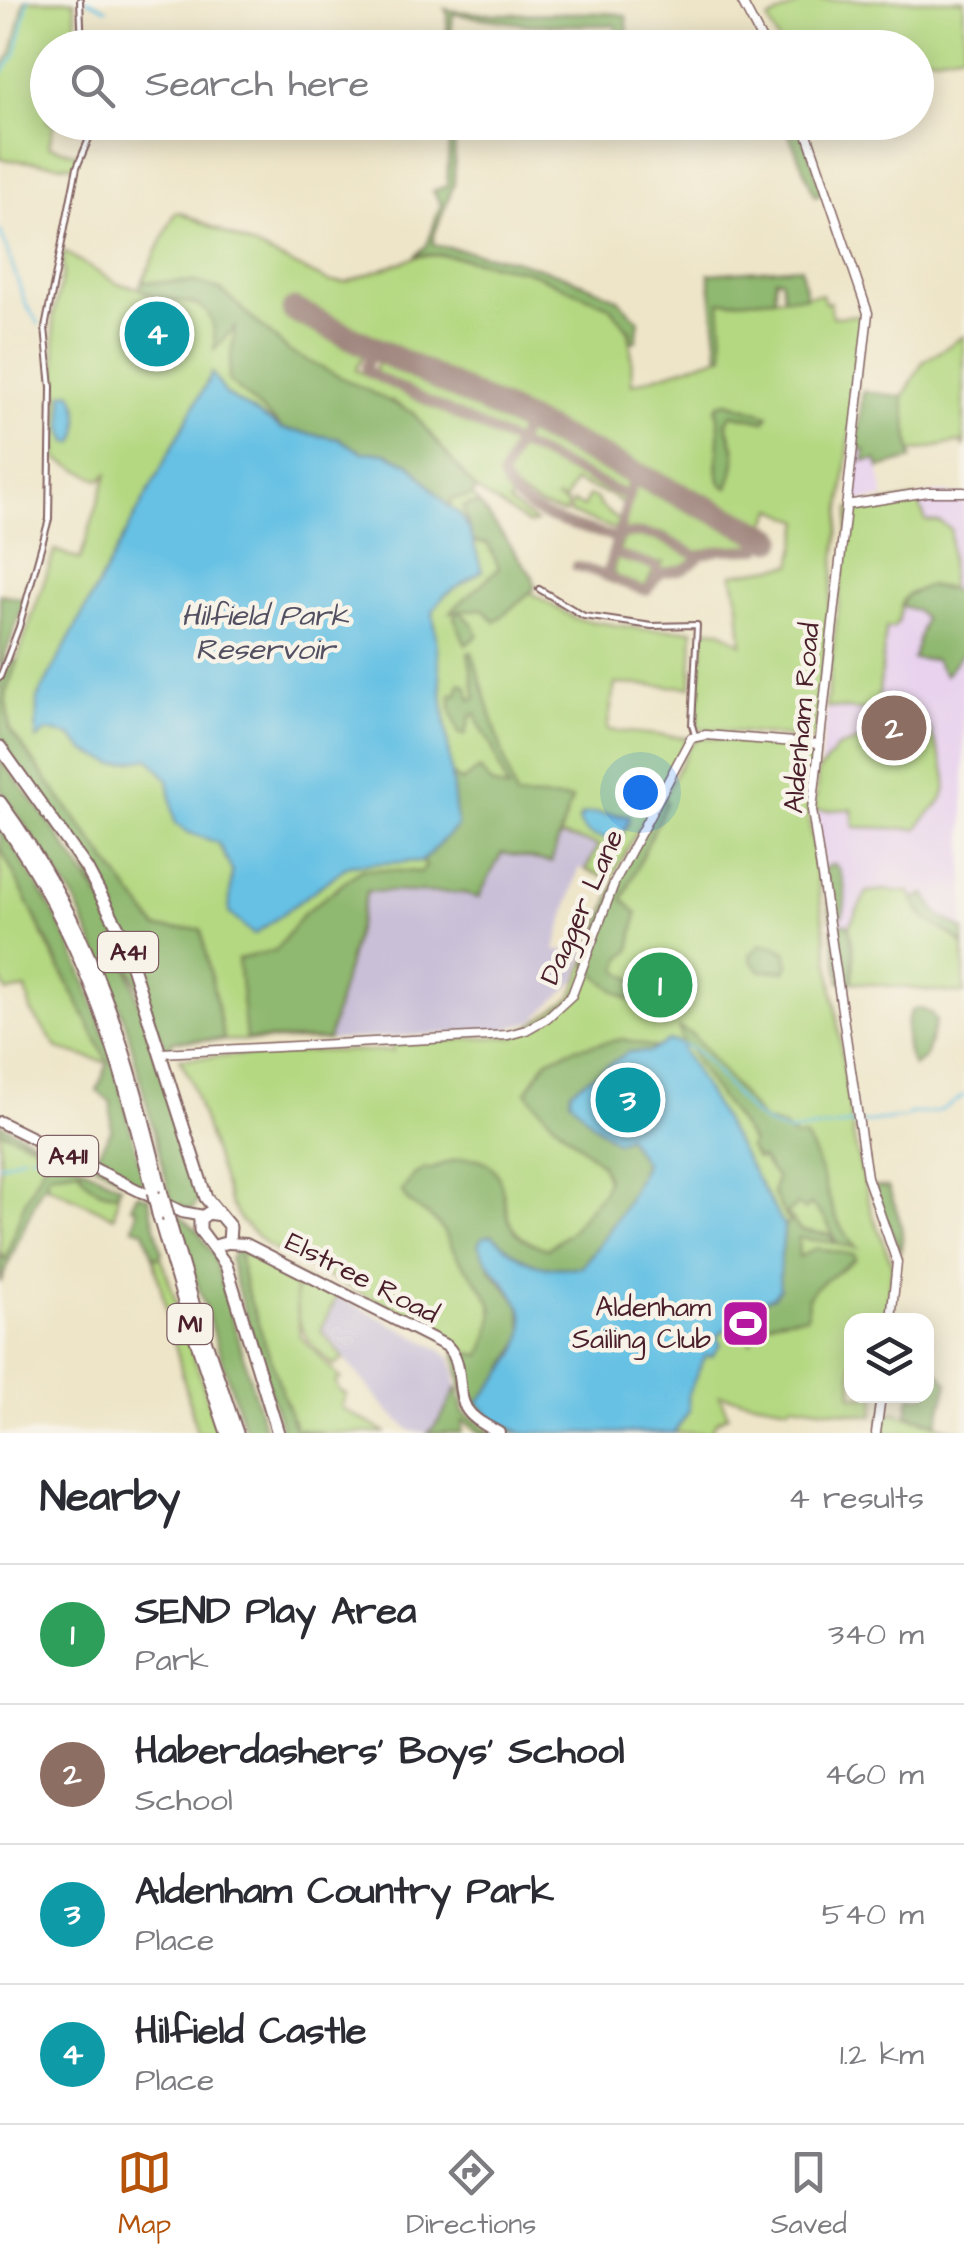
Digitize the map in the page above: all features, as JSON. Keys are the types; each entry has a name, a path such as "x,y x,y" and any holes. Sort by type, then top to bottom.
{"highway":[{"name":"A41","path":"0,747 66,836 108,904 131,960 206,1198 220,1215"},
{"name":"M1","path":"0,802 56,889 100,979 133,1074 158,1195"},
{"name":"M1","path":"0,818 48,893 92,983 124,1076 188,1316 227,1433"},
{"name":"A41","path":"204,1215 206,1198"},
{"path":"223,1244 200,1230 204,1215 220,1215 230,1227 223,1244 226,1265 278,1433"},
{"name":"M1","path":"164,1217 237,1433"}],"main road":[{"name":"A411","path":"0,1122 182,1212 204,1215"},
{"name":"A411","path":"182,1212 200,1230"},
{"name":"Elstree Road","path":"230,1227 246,1244 447,1346 458,1362 463,1398 470,1413 499,1433"},
{"name":"Elstree Road","path":"223,1244 246,1244"}],"street":[{"path":"80,0 81,30"},
{"path":"741,0 757,30"},
{"path":"0,676 20,628 49,519 51,387 45,328 77,167 88,140"},
{"name":"Aldenham Road","path":"809,140 868,313 812,810 867,1177 897,1262 892,1313"},
{"path":"846,505 928,492 964,492"},
{"path":"538,589 588,617 652,626 697,625 692,725 695,736 819,744"},
{"name":"Dagger Lane","path":"161,1053 508,1035 537,1024 556,1011 577,987 615,880 684,749 695,736"},
{"path":"876,1433 881,1403"}],"shaded area":[{"path":"857,449 866,450 877,460 884,498 853,502"},
{"path":"939,493 964,495 964,994 840,982 815,811 850,509"},
{"path":"560,836 599,845 586,870 579,868 555,950 586,951 576,980 534,1020 504,1030 328,1040 367,891 464,893 478,897 501,853 551,862"},
{"path":"337,1296 452,1359 457,1387 440,1420 428,1433 411,1431 388,1411 321,1330"}],"green space":[{"path":"25,0 74,0 77,30 30,30 30,140 50,140 49,146 78,154 74,166 0,159 0,70 12,53"},
{"path":"807,0 964,0 964,52 934,57 934,30 773,30 768,20"},
{"path":"445,9 489,14 618,14 626,16 628,30 616,30 615,25 531,25 453,14 452,30 447,30"},
{"path":"449,140 455,140 454,184 433,245 514,260 617,298 639,321 636,341 631,342 630,331 609,306 527,271 445,255 416,255 427,245 441,204 433,191 447,186"},
{"path":"791,140 805,140 823,193 815,196"},
{"path":"175,213 330,282 346,282 419,256 445,255 527,271 609,306 618,315 628,332 632,384 724,355 719,302 822,294 825,303 830,302 832,317 864,315 814,739 697,728 704,629 720,630 742,644 732,574 792,565 801,521 774,509 765,527 297,302 290,317 364,353 356,370 371,377 379,360 627,481 625,501 621,503 574,482 565,501 555,498 568,504 565,514 540,506 517,492 513,494 503,479 501,482 511,498 509,503 536,522 529,524 476,490 413,413 390,400 431,439 533,577 531,593 576,619 641,629 693,630 691,687 615,684 607,730 688,738 611,879 586,870 598,845 560,836 551,862 501,853 478,898 464,893 367,891 328,1040 171,1041 157,928 10,730 5,695 55,550 80,560 107,474 100,480 57,459 53,317 63,273 63,251 118,284 188,288 235,325 287,349 221,290 197,282 142,282","holes":["728,402 767,415 764,421 731,414 726,422 735,455 728,488 719,478 717,467 721,438 716,409","582,815 628,815 629,823 619,840 594,836 581,826"]},
{"path":"801,267 806,297 784,297 781,279 775,279 775,298 720,302 724,355 719,356 709,274"},
{"path":"142,282 197,282 221,290 290,352 413,413 476,490 472,496 453,499 449,508 409,464 385,453 362,452 339,439 283,429 228,380 235,327 214,350 214,329 202,308 152,295 139,288"},
{"path":"964,336 964,448 962,442 910,452 903,397 923,362"},
{"path":"863,391 903,397 912,459 879,468 877,460 864,461 865,450 857,449"},
{"path":"727,402 768,415 765,421 732,414 726,423 735,455 728,488 719,476 716,409"},
{"path":"638,485 757,542 758,547 698,553 662,533 623,533 633,489"},
{"path":"589,495 620,522 617,530 569,513 573,502 583,507"},
{"path":"917,498 926,521 940,522 951,529 950,588 927,586 903,600 898,622 893,628 886,628 877,712 826,707 850,509"},
{"path":"481,506 533,577 535,588 495,622 483,609 459,611 478,635 466,645 454,617 457,612 450,612 499,568 488,544 473,542 463,507"},
{"path":"625,536 663,538 695,559 686,566 659,570 663,562 655,564 618,553"},
{"path":"617,556 654,569 645,587 620,581 613,572"},
{"path":"927,586 964,592 964,651 945,675 935,660 913,659 924,619 916,610 901,606 907,595"},
{"path":"0,594 25,599 0,670"},
{"path":"472,652 516,797 572,799 551,862 502,853 478,898 464,893 367,891 328,1040 246,1039 238,959 276,950 303,914 362,869 421,872 426,866 422,861 457,826 450,773 461,782 480,769 491,784 508,790 477,714 471,715 465,735 459,734 451,710 451,694 457,694 460,683 466,685 471,700 476,698 468,653"},
{"path":"9,659 17,662 5,695 10,730 157,928 201,929 224,1039 172,1041 172,1049 160,1036 74,841 0,742 0,682"},
{"path":"908,725 930,729 946,777 944,796 918,829 854,827 852,809 815,811 818,772 837,748"},
{"path":"701,737 814,746 808,812 854,1140 871,1211 892,1264 888,1313 844,1313 844,1403 875,1403 873,1416 719,1395 728,1415 716,1422 711,1433 503,1433 479,1416 467,1399 455,1351 460,1349 431,1328 269,1247 241,1221 230,1203 189,1076 179,1059 393,1051 392,1043 516,1036 572,997 601,921 690,745"},
{"path":"0,759 48,820 112,917 200,1198 192,1210 172,1203 126,1024 76,902 0,788"},
{"path":"663,794 666,803 623,899 637,913 630,951 622,957 618,970 668,1002 666,1007 652,1011 617,992 587,964 613,889"},
{"path":"0,826 53,912 80,967 116,1072 144,1181 142,1189 92,1163 111,1131 111,1102 97,1091 108,1063 0,847"},
{"path":"0,847 108,1063 58,1049 31,1011 26,989 7,992 0,977"},
{"path":"834,864 845,888 845,903 842,916 831,919 824,868"},
{"path":"867,892 910,892 921,915 955,935 964,946 964,994 852,982 854,955 849,926"},
{"path":"925,894 938,914 964,930 964,946 924,917 913,899"},
{"path":"845,923 849,926 854,955 852,982 840,982 832,928"},
{"path":"761,944 786,952 789,963 785,971 761,971 752,962 750,955"},
{"path":"912,1010 931,1013 936,1021 925,1058 913,1066 906,1030"},
{"path":"679,1028 693,1035 763,1121 784,1127 795,1137 805,1137 839,1223 857,1248 837,1244 826,1220 811,1204 805,1210 797,1205 787,1214 800,1230 830,1235 835,1243 798,1238 799,1257 816,1248 855,1255 855,1259 814,1289 808,1298 807,1316 767,1324 751,1342 740,1332 751,1322 744,1314 773,1297 784,1226 789,1223 773,1193 776,1178 761,1158 756,1159 749,1147 752,1143 690,1048 683,1046"},
{"path":"623,1039 657,1048 628,1052 608,1067 627,1136 644,1163 639,1178 618,1218 581,1267 532,1263 492,1235 490,1269 520,1304 524,1335 493,1389 478,1402 466,1404 455,1351 481,1355 492,1324 491,1303 439,1226 411,1204 402,1191 414,1175 426,1168 465,1158 485,1161 499,1178 515,1230 525,1240 547,1249 569,1233 604,1190 607,1179 601,1164 526,1092 547,1060 575,1048"},
{"path":"0,1124 58,1152 58,1170 80,1169 94,1187 118,1193 114,1217 48,1186 45,1180 5,1261 0,1253"},
{"path":"0,1124 120,1186 118,1193 100,1190 89,1184 80,1169 50,1173 46,1179 48,1186 42,1186 0,1283 0,1253 5,1260 24,1204 45,1161 33,1144 0,1131"},
{"path":"872,1187 888,1187 901,1227 900,1251"},
{"path":"137,1194 148,1197 162,1253 158,1258 153,1256 144,1231 133,1228 137,1209 131,1207"},
{"path":"173,1210 198,1231 214,1257 266,1433 246,1433"},
{"path":"238,1247 273,1263 239,1254 245,1286 295,1428 324,1433 283,1433 236,1284 230,1259"},
{"path":"241,1252 293,1273 300,1336 341,1379 335,1381 346,1394 341,1408 387,1433 325,1433 295,1428 252,1310"},
{"path":"153,1256 161,1256 219,1433 197,1433"},
{"path":"296,1276 337,1296 321,1330 344,1358 334,1366 302,1327 296,1305"},
{"path":"936,1369 948,1383 937,1423 907,1414 909,1403 934,1403"},
{"path":"457,1387 463,1412 493,1433 481,1433 463,1421 462,1433 428,1433 440,1420"},
{"path":"894,1412 964,1433 880,1433 883,1417"}],"water":[{"name":"Hilfield Park Reservoir","path":"212,373 226,394 282,429 339,439 362,452 385,453 410,464 460,514 470,531 482,571 444,596 433,611 457,826 422,861 349,865 254,935 229,913 232,871 218,843 187,832 175,823 168,780 149,758 115,764 85,751 71,736 47,731 36,740 37,699"},
{"path":"71,392 79,417 75,443 68,442 63,429 63,394"},
{"path":"582,815 630,817 619,840 594,836 581,826"},
{"path":"668,1041 678,1042 784,1226 780,1288 716,1337 721,1344 712,1356 705,1356 688,1394 689,1411 674,1433 521,1433 495,1422 478,1402 514,1357 523,1331 523,1317 519,1304 478,1244 483,1237 492,1235 532,1263 554,1268 582,1267 618,1218 644,1163 627,1136 617,1142 593,1124 570,1099 571,1090 628,1052 649,1052"}],"waterway":[{"path":"0,76 16,54 28,0"},
{"path":"87,0 107,9"},
{"path":"0,230 26,305 39,324"},
{"path":"680,1045 705,1059 754,1115 788,1132 902,1118"},
{"path":"906,1117 940,1110 964,1095"},
{"path":"30,1155 47,1152"},
{"path":"0,1165 23,1156"}],"taxiway":[{"path":"381,351 370,357 366,367 369,373 629,497"},
{"path":"527,422 502,477 510,491 535,511 616,538 648,534 697,556 721,550 759,549 765,540 761,534"},
{"path":"626,469 633,482"},
{"path":"607,573 633,482 643,477"},
{"path":"613,554 653,565 660,573"},
{"path":"576,566 647,591 660,573 683,569 700,556"}],"runway":[{"path":"294,310 772,539"}],"place":[{"name":"Hilfield Castle","path":"157,334"},
{"name":"Haberdashers' Boys' School","path":"894,728"},
{"name":"SEND Play Area","path":"660,985"},
{"name":"Aldenham Country Park","path":"628,1100"},
{"name":"Aldenham Sailing Club","path":"746,1323"}]}
